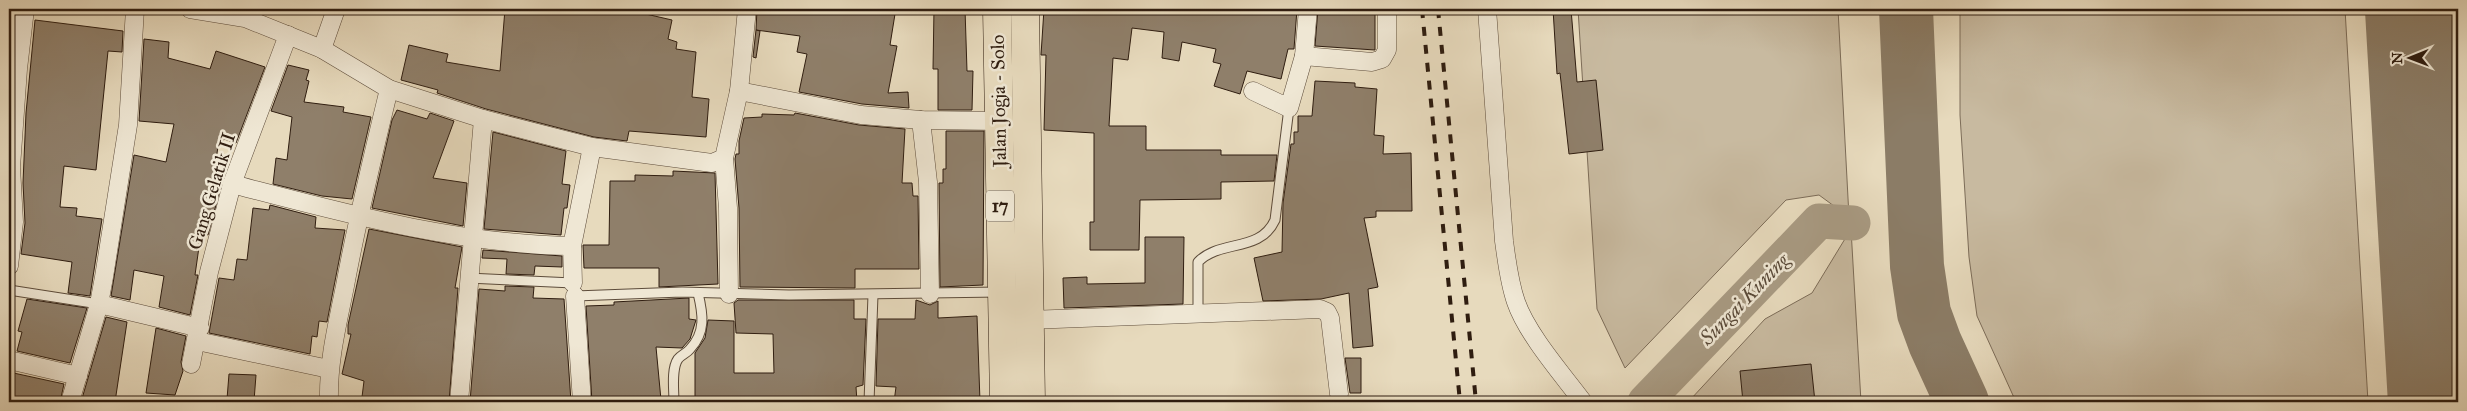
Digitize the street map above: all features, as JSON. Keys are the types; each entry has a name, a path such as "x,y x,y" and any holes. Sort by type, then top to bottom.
{"highway":[{"name":"Jalan Jogja - Solo","path":"998,9 998,121 1004,402"},
{"name":"Jalan Jogja - Solo","path":"1025,9 1031,402"}],"street":[{"path":"9,266 14,222 10,167 25,9"},
{"path":"70,402 99,304 128,125 135,9"},
{"path":"190,9 245,18 322,49 389,89 483,119 592,147 712,163 724,158"},
{"path":"322,49 336,9"},
{"path":"729,294 728,208 724,158 738,91 747,9"},
{"path":"1253,91 1289,108 1304,56 1308,9"},
{"path":"1304,56 1372,62 1382,59 1387,50 1387,9"},
{"path":"1487,9 1504,241 1509,278 1517,304 1528,325 1583,402"},
{"name":"Gang Gelatik II","path":"191,364 209,272 232,184 288,35"},
{"path":"329,402 328,369 358,217 389,89"},
{"path":"738,91 861,115 921,120 998,121"},
{"path":"459,402 468,278 483,119"},
{"path":"921,120 928,182 930,294"},
{"path":"582,402 572,246 592,147"},
{"path":"232,184 358,217 472,238 520,245 572,246"},
{"path":"99,304 198,335 328,369"},
{"path":"1029,320 1320,309 1327,312 1330,318 1339,394"},
{"path":"9,360 78,376"}],"lane":[{"path":"1198,314 1198,262 1211,253 1266,235 1275,220 1289,108"},
{"path":"468,278 574,290 873,295 1001,292"},
{"path":"9,290 99,304"},
{"path":"674,402 674,378 677,360 692,348 703,328 698,293"},
{"path":"870,402 873,295"}],"shaded area":[{"path":"1578,9 1838,9 1849,217 1819,195 1786,200 1625,368 1597,309"},
{"path":"1960,9 2345,9 2368,402 2016,402 1977,316 1969,257 1960,115"},
{"path":"1851,229 1861,402 1691,402 1690,400 1765,319 1812,293"}],"building":[{"path":"505,9 555,9 555,12 587,14 588,9 624,9 672,20 668,39 677,42 676,49 696,52 692,97 709,99 706,137 629,131 627,141 594,137 486,109 437,93 438,90 401,80 409,45 448,54 446,62 500,71"},
{"path":"757,9 867,9 895,14 890,45 897,46 888,93 908,92 909,108 862,104 799,92 807,54 797,52 800,36 756,30"},
{"path":"934,9 965,9 967,71 973,71 972,110 938,110 938,69 933,69"},
{"path":"1044,9 1079,9 1113,14 1114,9 1297,9 1294,49 1288,49 1281,79 1247,71 1240,94 1214,86 1221,64 1213,62 1216,49 1182,42 1179,61 1162,58 1164,32 1132,28 1128,60 1113,58 1109,126 1146,126 1146,150 1221,150 1221,155 1277,155 1274,181 1221,182 1221,199 1140,200 1139,250 1090,250 1090,222 1094,222 1094,133 1044,130 1046,55 1041,55"},
{"path":"1318,9 1375,9 1375,50 1315,46"},
{"path":"1553,9 1571,9 1577,82 1596,80 1603,150 1569,154 1560,73 1557,74"},
{"path":"35,20 123,31 122,52 108,51 96,170 64,166 60,207 77,208 76,216 102,219 90,296 68,293 72,262 21,254 25,223 23,183 26,113"},
{"path":"756,30 760,31 756,58 753,57"},
{"path":"144,39 169,42 168,58 210,69 216,51 265,67 236,143 224,139 223,141 219,140 214,173 224,175 208,235 201,233 195,275 198,275 190,315 159,307 164,276 134,270 130,300 111,296 134,155 166,162 174,124 139,121"},
{"path":"288,65 309,70 306,80 309,81 304,102 344,107 343,112 371,117 352,199 322,196 273,184 276,158 287,160 292,117 271,111"},
{"path":"1315,81 1355,83 1355,87 1377,89 1374,135 1384,136 1383,154 1411,153 1412,211 1376,211 1376,217 1364,218 1378,287 1368,289 1373,346 1353,348 1349,293 1321,299 1263,301 1254,258 1282,252 1283,203 1291,144 1294,144 1294,132 1298,132 1298,116 1312,116"},
{"path":"397,110 427,119 430,113 454,121 433,178 467,183 463,226 372,208 392,120"},
{"path":"795,113 859,125 905,129 902,183 912,183 913,196 918,196 919,269 855,269 855,288 740,287 739,208 735,159 736,154 739,154 739,141 744,118 762,117 762,114 794,115"},
{"path":"946,131 984,131 983,285 940,287 939,183 943,183 943,169 946,169"},
{"path":"493,132 566,151 562,184 570,185 567,208 564,208 561,235 484,229"},
{"path":"673,171 715,173 718,284 659,287 659,268 584,268 583,245 609,245 610,181 635,181 635,175 673,176"},
{"path":"270,205 316,217 315,228 345,230 327,322 319,321 317,337 312,336 310,354 209,333 219,278 234,280 237,259 247,260 253,208 269,210"},
{"path":"369,229 462,247 455,288 458,288 449,402 371,402 372,399 362,397 364,381 342,374 351,334 348,334 348,325"},
{"path":"1145,237 1184,237 1183,304 1064,308 1063,278 1087,277 1087,284 1145,283"},
{"path":"483,250 562,256 562,267 535,266 534,275 506,274 507,259 482,258"},
{"path":"505,286 534,287 533,298 564,299 571,402 470,402 479,289 505,291"},
{"path":"689,298 689,319 696,320 690,339 682,348 656,347 661,400 592,402 586,306 614,305 614,302"},
{"path":"27,299 87,308 70,363 17,351 22,332 18,331"},
{"path":"738,300 854,300 854,319 866,319 863,385 856,387 857,402 695,402 695,353 705,338 708,320 734,321 734,373 774,373 773,334 736,333 734,303"},
{"path":"916,300 930,305 938,301 938,318 977,316 980,402 894,402 896,387 876,386 878,319 915,319"},
{"path":"106,317 127,322 115,402 81,402"},
{"path":"156,328 186,336 181,362 183,371 175,395 146,393"},
{"path":"1345,358 1361,358 1361,393 1350,393"},
{"path":"1811,364 1815,402 1743,402 1740,371"},
{"path":"9,372 64,384 60,402 9,402"},
{"path":"229,374 256,375 254,401 227,399"}],"waterway":[{"name":"Sungai Kuning","path":"1645,402 1819,221 1853,223"}],"taxiway":[{"path":"1906,9 1917,266 1924,313 1935,343 1962,402"}],"runway":[{"path":"2432,9 2455,402"}],"railway":[{"path":"1422,9 1460,402"},
{"path":"1438,9 1476,402"}]}
